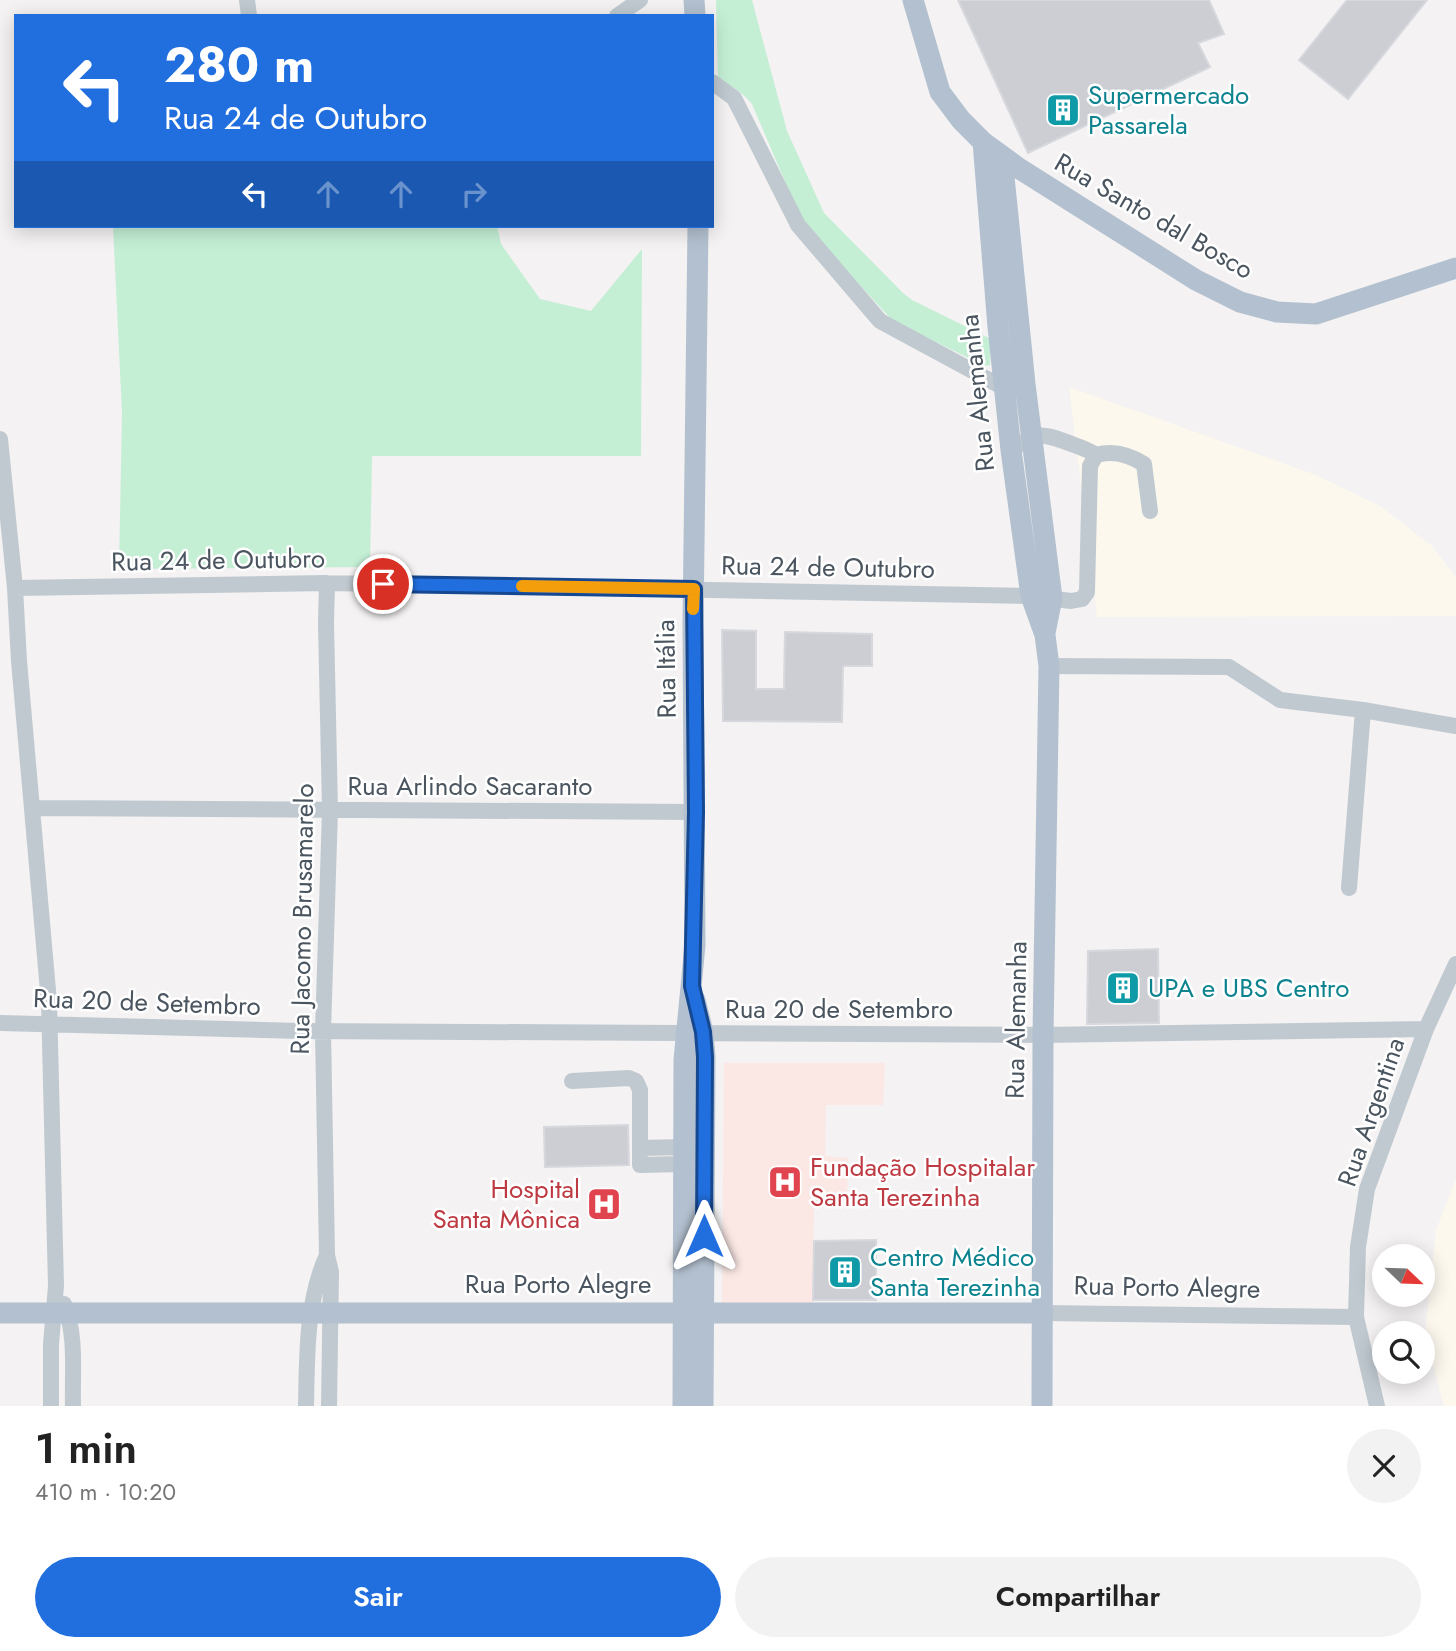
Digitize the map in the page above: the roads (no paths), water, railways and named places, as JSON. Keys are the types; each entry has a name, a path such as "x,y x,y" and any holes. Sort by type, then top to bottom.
{"main road":[{"name":"Rua Santo dal Bosco","path":"914,0 940,92 961,120 992,150 1196,280 1240,302 1277,312 1316,314 1456,268"},
{"name":"Rua Alemanha","path":"992,150 1004,388 1011,450 1042,597"},
{"name":"Rua Alemanha","path":"992,150 1032,436 1049,666 1043,1035 1042,1406"},
{"name":"Rua Itália","path":"698,228 694,589 696,812 692,986 694,1033 684,1155 703,1406"},
{"name":"Rua Itália","path":"683,1406 694,1312 705,1057 694,1033"},
{"name":"Rua Porto Alegre","path":"0,1313 1042,1313"}],"street":[{"path":"620,14 640,0"},
{"path":"714,83 734,98 798,225 880,321 1004,388"},
{"path":"1011,450 1032,436 1046,434 1096,455 1109,451 1131,457 1144,464 1150,512"},
{"path":"0,439 15,588 50,1024 56,1286 61,1314 72,1342 73,1406"},
{"name":"Rua 24 de Outubro","path":"15,588 327,583 1042,597 1071,601 1082,599 1087,592 1090,466 1096,455"},
{"name":"Rua Jacomo Brusamarelo","path":"321,1312 331,1272 327,1255 323,1031 330,810 327,583"},
{"path":"1049,666 1229,667 1280,700 1363,710 1456,726"},
{"path":"1349,888 1363,710"},
{"name":"Rua Arlindo Sacaranto","path":"33,808 696,812"},
{"name":"Rua Argentina","path":"1377,1406 1356,1317 1358,1247 1367,1189 1426,1029 1456,964"},
{"name":"Rua 20 de Setembro","path":"0,1023 323,1031 1043,1035 1426,1029"},
{"path":"572,1081 629,1077 636,1081 640,1090 640,1165 684,1155"},
{"path":"640,1148 684,1155"},
{"path":"306,1406 308,1347 321,1312"},
{"path":"321,1312 329,1406"},
{"name":"Rua Porto Alegre","path":"1042,1313 1356,1317"},
{"path":"51,1406 61,1314"}],"place":[{"name":"Supermercado Passarela","path":"1063,110"},
{"name":"UPA e UBS Centro","path":"1123,988"},
{"name":"Fundação Hospitalar Santa Terezinha","path":"785,1182"},
{"name":"Hospital Santa Mônica","path":"604,1204"},
{"name":"Centro Médico Santa Terezinha","path":"845,1272"}]}
